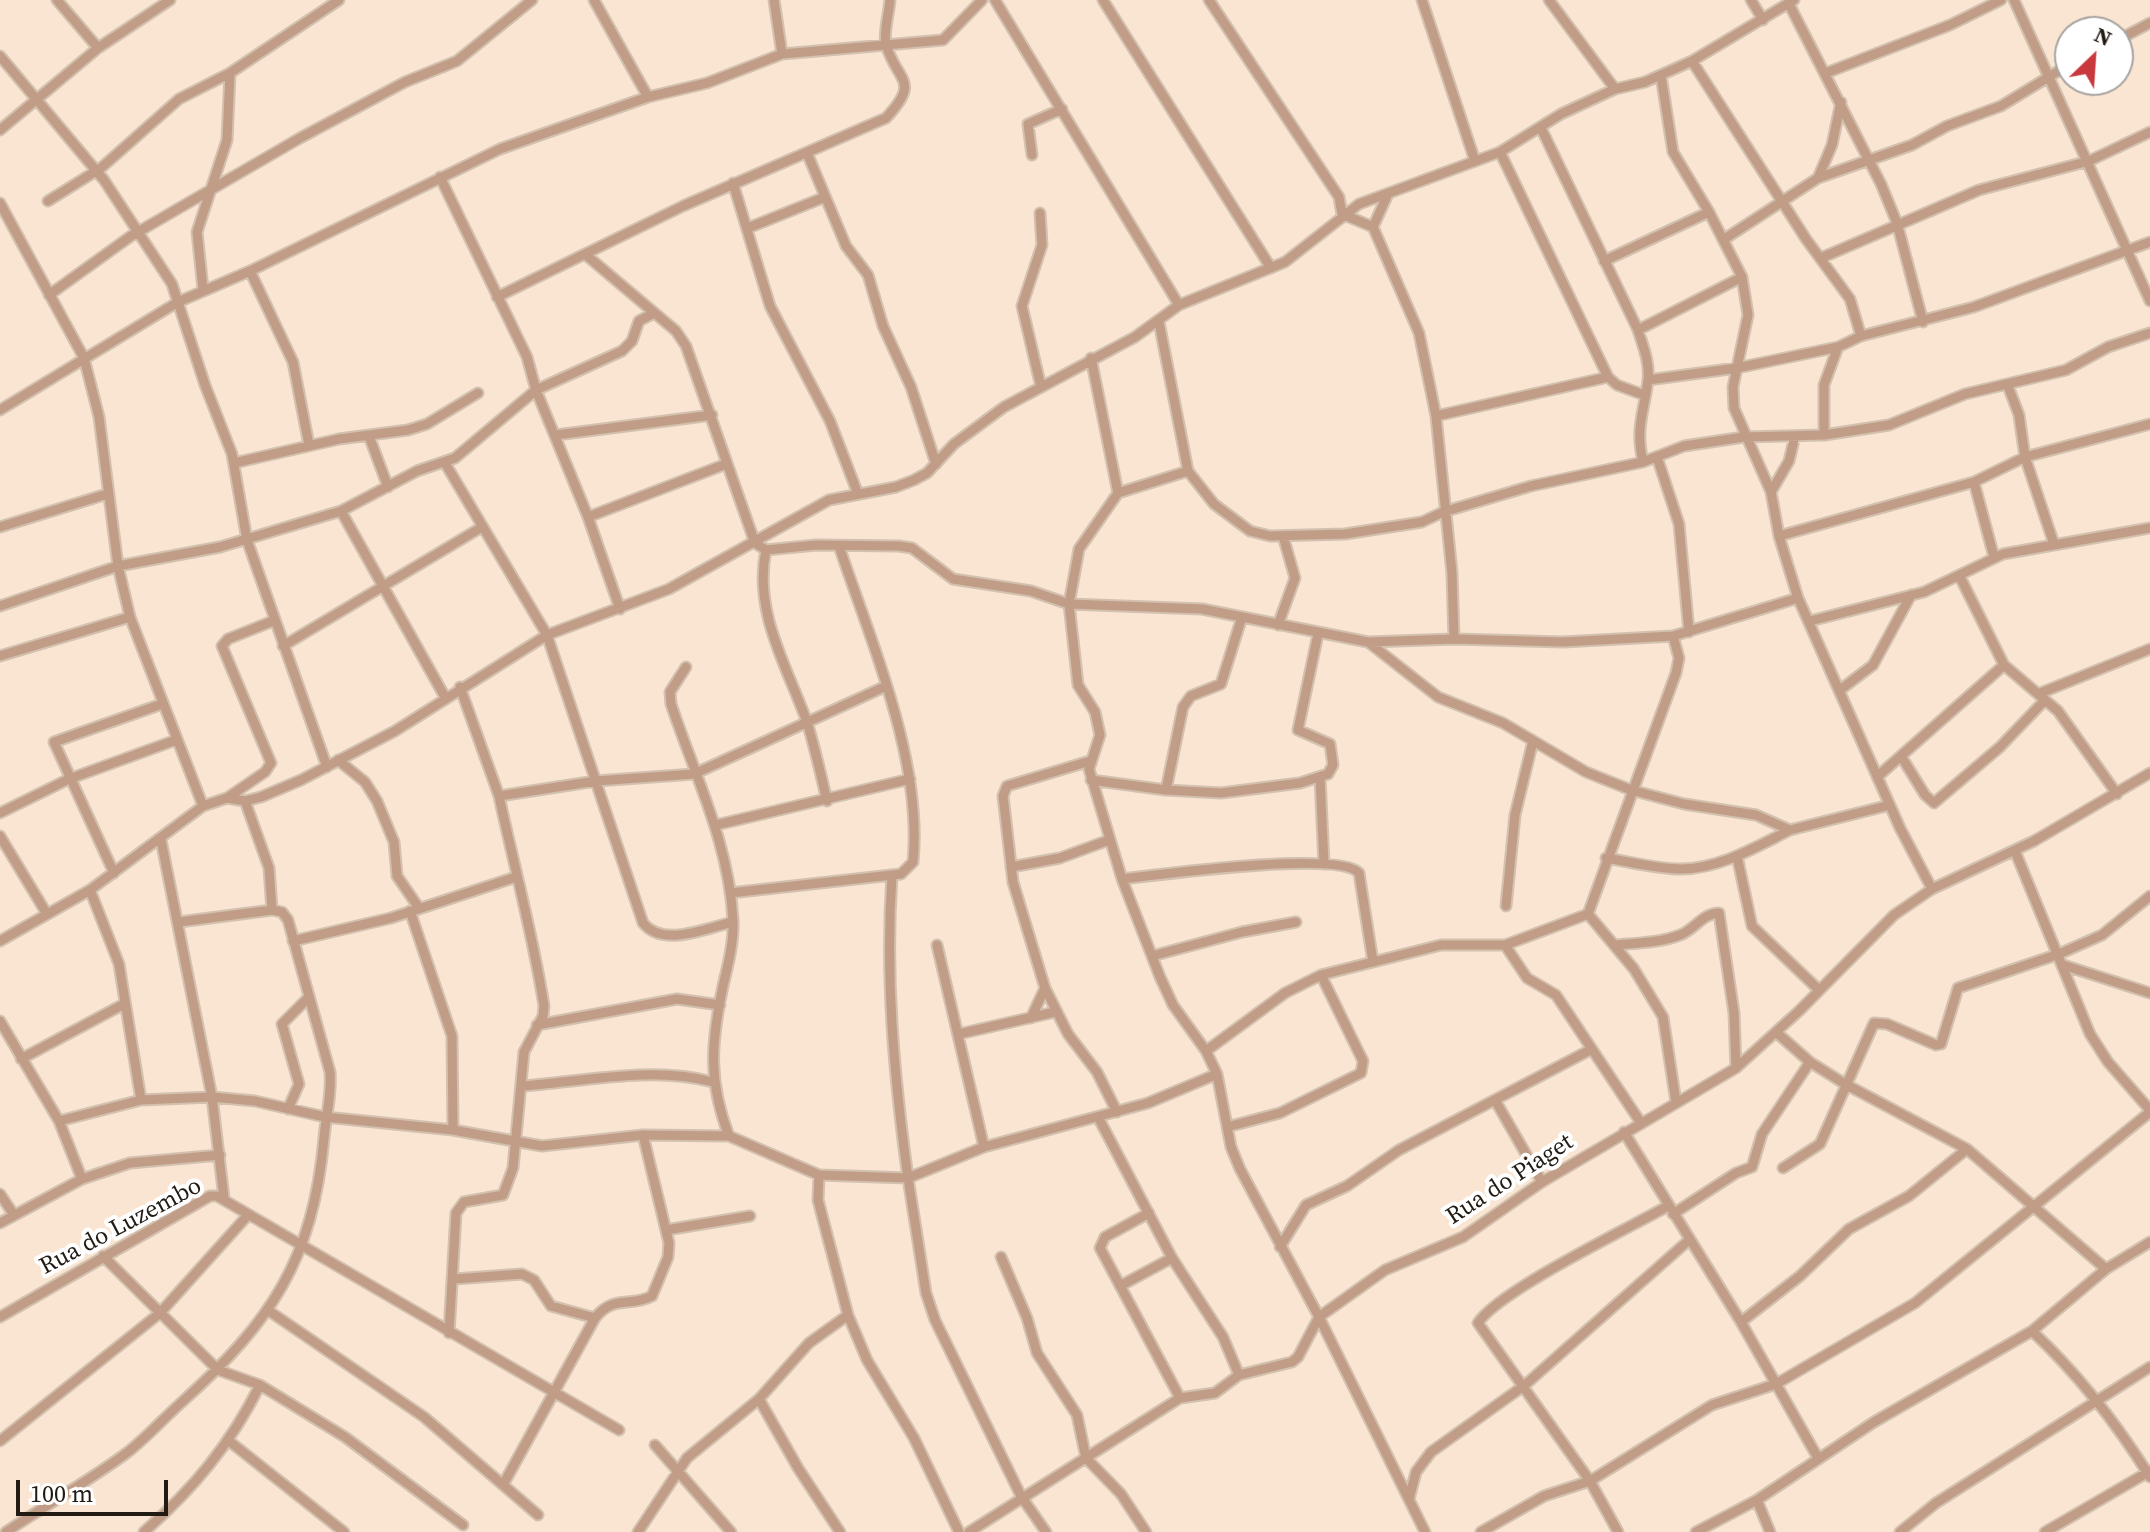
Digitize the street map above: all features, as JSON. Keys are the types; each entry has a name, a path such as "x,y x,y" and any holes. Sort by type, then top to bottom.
{"street":[{"path":"57,0 98,48"},
{"path":"0,130 98,48 170,0"},
{"path":"48,201 96,172 179,99 230,73 339,0"},
{"path":"49,295 137,233 326,124 405,82 457,61 532,0"},
{"path":"594,0 648,97"},
{"path":"774,0 782,54"},
{"path":"497,297 733,183 886,118 905,95 906,81 886,44 890,0"},
{"path":"0,410 178,302 250,271 500,149 648,97 707,83 782,54 886,44 930,44 943,40 982,0"},
{"path":"995,0 1179,305"},
{"path":"1103,0 1271,268"},
{"path":"1209,0 1339,197 1342,214"},
{"path":"1422,0 1475,161"},
{"path":"1549,0 1615,89"},
{"path":"1751,0 1763,20"},
{"path":"1826,73 1950,25 2001,0"},
{"path":"2014,0 2150,301"},
{"path":"227,798 245,801 261,797 327,767 395,731 460,687 547,635 669,589 829,500 896,487 927,473 975,427 1091,358 1159,322 1179,305 1271,268 1316,241 1342,214 1359,204 1500,152 1561,114 1615,89 1661,76 1692,61 1791,2 1870,159 1897,223 1923,322"},
{"path":"0,56 96,172 169,277 234,463 247,540 273,621 327,767"},
{"path":"1692,61 1783,203 1850,299 1861,336"},
{"path":"1723,240 1818,178 2001,106 2054,71"},
{"path":"203,289 197,232 227,140 230,73"},
{"path":"1661,76 1673,152 1709,212 1742,277 1748,315 1732,398 1744,437 1771,492 1779,536 1798,598 1877,777 1932,889"},
{"path":"1818,178 1832,145 1841,102"},
{"path":"1032,155 1028,124 1062,109"},
{"path":"1541,128 1638,330 1647,360 1648,380 1637,437 1643,462"},
{"path":"1821,258 1897,223 2010,179 2089,161 2150,132"},
{"path":"1500,152 1598,350 1608,377 1617,385 1644,395"},
{"path":"807,153 846,246 868,275 879,314 911,387 936,464"},
{"path":"440,177 517,332 536,390 588,517 620,609"},
{"path":"733,183 770,306 830,421 858,494"},
{"path":"1373,227 1388,194"},
{"path":"748,228 825,197"},
{"path":"1339,197 1359,204"},
{"path":"0,203 84,358 99,417 118,566 130,617 203,806"},
{"path":"1604,261 1709,212"},
{"path":"1040,213 1042,245 1022,306 1041,387"},
{"path":"1342,214 1373,227 1419,333 1436,416 1443,512 1452,573 1454,639"},
{"path":"1648,380 1737,368 1838,347 1861,336 1923,322 2128,253 2150,242"},
{"path":"586,255 654,313 686,346 755,543 766,550 839,546 912,548 953,579 1031,591 1069,604 1202,609 1368,642 1454,639 1537,642 1673,636 1798,598"},
{"path":"250,271 293,362 309,445"},
{"path":"1638,330 1742,277"},
{"path":"0,606 118,566 247,540 341,511 417,471 445,463 467,450 536,390 622,351 632,341 639,321 654,313"},
{"path":"1159,322 1188,471 1205,496 1260,536 1345,534 1422,522 1443,512 1531,486 1643,462 1684,446 1744,437 1824,435 1889,425 1952,399 2066,370 2108,347 2150,333"},
{"path":"1824,435 1824,385 1838,347"},
{"path":"1091,358 1118,493"},
{"path":"1436,416 1608,377"},
{"path":"2008,386 2019,415 2025,457 2054,544"},
{"path":"234,463 309,445 427,424 478,393"},
{"path":"556,435 712,415"},
{"path":"1779,536 1974,482 2025,457 2150,424"},
{"path":"369,436 388,487"},
{"path":"1771,492 1789,461 1795,436"},
{"path":"1657,457 1679,524 1689,632"},
{"path":"445,463 547,635 643,923 650,932 669,936 733,922"},
{"path":"588,517 726,464"},
{"path":"1188,471 1118,493 1079,549 1069,604 1078,685 1095,712 1100,735 1090,761 1091,780 1122,879 1152,956 1173,1005 1206,1051 1217,1074 1227,1127 1240,1169 1319,1317 1425,1532"},
{"path":"1974,482 1994,557"},
{"path":"0,527 107,494"},
{"path":"341,511 445,697"},
{"path":"283,646 383,589 482,527"},
{"path":"1810,621 1911,595 1960,577 1994,557 2150,528"},
{"path":"1278,625 1295,578 1283,536"},
{"path":"730,893 901,874 913,862 910,779 839,546"},
{"path":"766,550 762,575 775,648 807,724 827,801"},
{"path":"1960,577 2004,665 2042,697 2076,732 2117,794"},
{"path":"1840,690 1873,665 1911,595"},
{"path":"0,656 130,617"},
{"path":"1166,790 1183,707 1191,696 1221,684 1242,617"},
{"path":"0,941 90,890 203,806 227,798 265,772 271,763 222,646 228,639 273,621"},
{"path":"1091,780 1166,790 1235,791 1320,777 1331,771 1330,744 1300,732 1297,727 1318,634"},
{"path":"1588,914 1679,664 1673,636"},
{"path":"1368,642 1438,697 1503,723 1586,772 1631,790 1684,804 1756,815 1790,830"},
{"path":"1901,756 1925,795 1934,803 2000,747 2042,697 2150,649"},
{"path":"1877,777 2004,665"},
{"path":"686,667 670,692 671,704 694,774 705,791 716,825 733,922 712,1066 713,1082 729,1136"},
{"path":"449,1333 459,1207 464,1202 503,1195 513,1168 524,1052 544,1006 532,930 516,877 499,796 460,687"},
{"path":"499,796 596,781 694,774 884,687"},
{"path":"114,873 54,742 162,704"},
{"path":"0,813 69,779 176,740"},
{"path":"1506,906 1515,815 1533,741"},
{"path":"338,760 359,776 377,801 394,842 397,876 415,910 452,1036 453,1130"},
{"path":"1090,761 1007,786 1004,791 1016,896 1045,988 1055,1012 1073,1042 1097,1072 1117,1112"},
{"name":"Rua do Piaget","path":"969,1532 1021,1496 1180,1398 1215,1393 1239,1375 1292,1362 1298,1357 1319,1317 1385,1270 1463,1237 1542,1182 1736,1068 1777,1033 1894,915 1932,889 2015,851 2150,773"},
{"path":"1320,777 1324,864"},
{"path":"716,825 910,779"},
{"path":"245,801 269,868 272,910"},
{"path":"1606,858 1680,869 1737,856 1790,830 1890,805"},
{"path":"0,836 47,914"},
{"path":"161,840 212,1097 224,1198"},
{"path":"1011,867 1060,858 1109,840"},
{"path":"1481,1532 1544,1496 1590,1481 1712,1405 1776,1384 1915,1303 2150,1111 2099,1050 2015,851"},
{"path":"1737,856 1752,926 1819,990"},
{"path":"1122,879 1250,865 1324,864 1353,867 1359,873 1373,962"},
{"path":"892,875 887,947 891,984 891,1048 926,1293 935,1320 1021,1496 1046,1532"},
{"path":"293,941 415,910 516,877"},
{"path":"90,890 119,964 141,1100"},
{"path":"1783,1168 1820,1144 1874,1023 1887,1024 1936,1045 1941,1044 1958,988 2059,954 2114,927 2150,896"},
{"path":"6,1532 130,1451 218,1370 269,1311 302,1247 318,1196 325,1117 332,1097 330,1072 288,920 282,912 272,910 179,922"},
{"path":"1614,945 1672,938 1691,929 1710,914 1719,913 1734,1013 1736,1068"},
{"path":"1588,914 1647,987 1663,1017 1676,1102"},
{"path":"1206,1051 1285,993 1321,975 1441,945 1505,945 1588,914"},
{"path":"1152,956 1242,932 1296,922"},
{"path":"937,945 984,1147"},
{"path":"1505,945 1527,978 1556,995 1641,1123"},
{"path":"2063,965 2150,993"},
{"path":"1227,1127 1280,1113 1361,1073 1363,1061 1321,975"},
{"path":"1031,1018 1045,988"},
{"path":"288,1109 299,1084 282,1024 309,997"},
{"path":"537,1025 677,999 720,1005"},
{"path":"21,1059 124,1004"},
{"path":"959,1034 1055,1012"},
{"path":"0,1021 59,1121 82,1179"},
{"path":"1777,1033 1810,1062 1845,1084 1967,1149 2106,1269"},
{"path":"1280,1247 1306,1205 1347,1186 1399,1150 1592,1049"},
{"path":"1618,1532 1590,1481 1525,1385 1479,1327 1481,1317 1541,1276 1752,1167 1762,1134 1810,1062"},
{"path":"523,1086 664,1074 713,1082"},
{"path":"59,1121 141,1100 212,1097 325,1117 453,1130 542,1146 643,1135 729,1136 819,1175 908,1178 984,1147 1117,1112 1217,1074"},
{"path":"1495,1100 1542,1182"},
{"path":"1098,1117 1172,1258 1223,1337 1239,1375"},
{"path":"1624,1132 1741,1322 1818,1458"},
{"path":"504,1483 595,1318 603,1307 614,1302 652,1296 668,1257 666,1230 643,1135"},
{"path":"1741,1322 1800,1276 1849,1229 1909,1196 1967,1149"},
{"path":"0,1223 82,1179 130,1163 220,1155"},
{"path":"819,1175 818,1200 848,1315 867,1360 914,1438 959,1532"},
{"path":"0,1194 14,1215"},
{"name":"Rua do Luzembo","path":"0,1317 210,1196 224,1198 302,1247 619,1430"},
{"path":"1149,1213 1101,1242 1102,1254 1180,1398"},
{"path":"0,1441 160,1313 248,1215"},
{"path":"666,1230 750,1216"},
{"path":"1409,1499 1416,1472 1431,1452 1525,1385 1689,1240"},
{"path":"1696,1532 1757,1500 1818,1458 2032,1331 2106,1269 2150,1242"},
{"path":"103,1256 218,1370 260,1385 345,1437 463,1525"},
{"path":"1001,1257 1027,1318 1037,1353 1077,1415 1086,1458 1121,1494 1146,1532"},
{"path":"1120,1286 1172,1258"},
{"path":"454,1279 522,1274 534,1280 551,1306 595,1318"},
{"path":"269,1311 424,1417 538,1515"},
{"path":"638,1532 687,1458 759,1399 809,1343 848,1315"},
{"path":"2032,1331 2067,1363 2149,1474 2045,1532"},
{"path":"1900,1532 1975,1478 2150,1367"},
{"path":"144,1532 188,1493 229,1441 260,1385"},
{"path":"759,1399 798,1468 840,1532"},
{"path":"229,1441 344,1532"},
{"path":"655,1445 731,1532"},
{"path":"1757,1500 1770,1532"}]}
